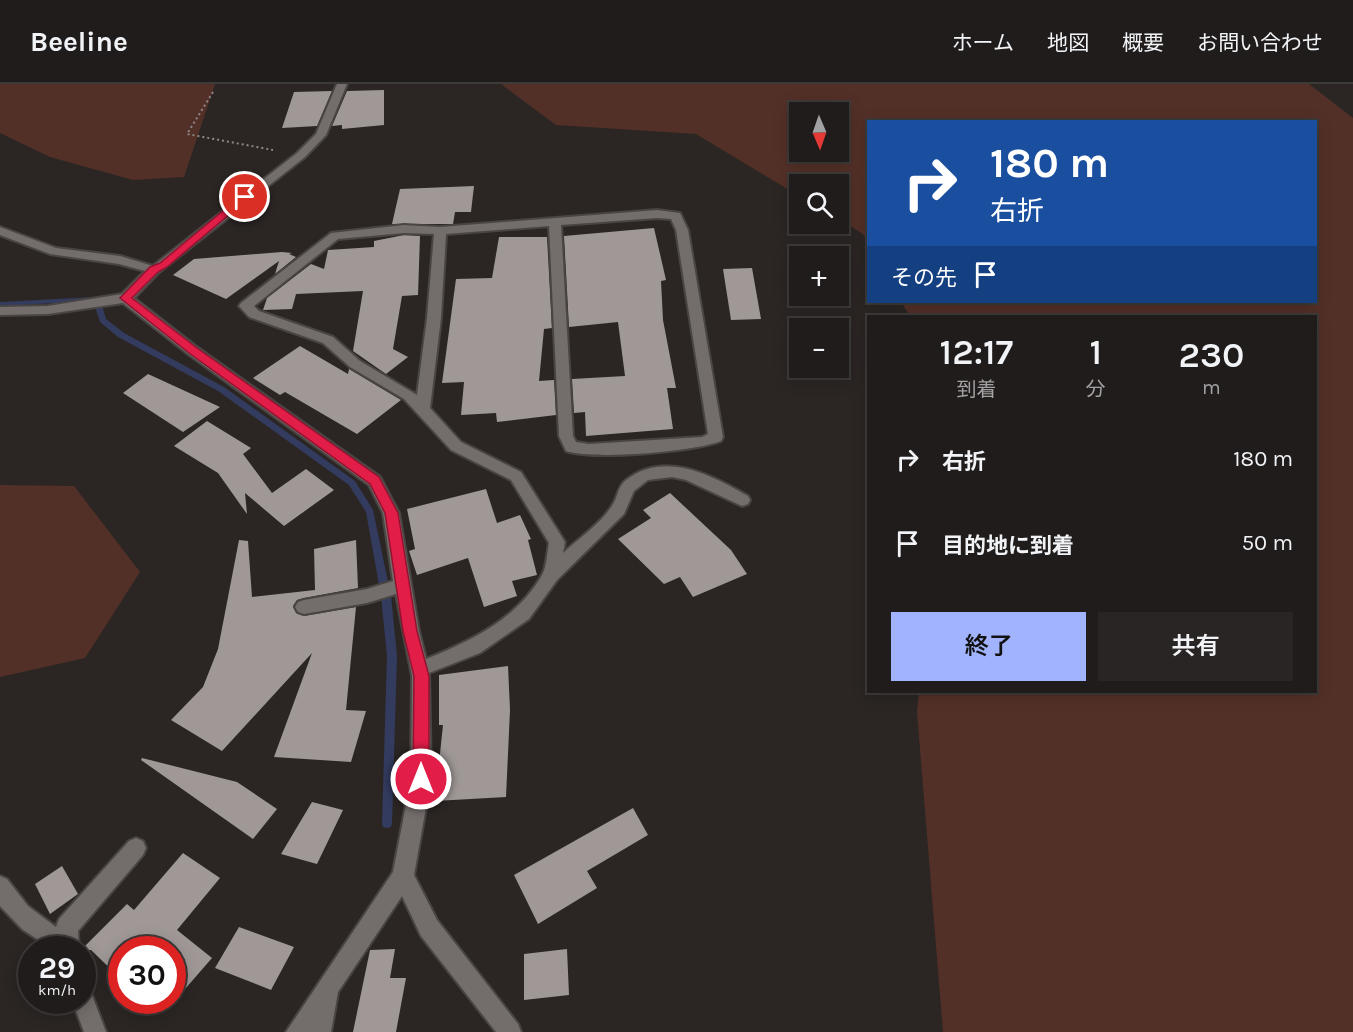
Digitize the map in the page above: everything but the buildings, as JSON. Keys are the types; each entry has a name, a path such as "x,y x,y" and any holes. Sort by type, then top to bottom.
{"street":[{"path":"0,311 48,310 126,298 154,270 301,155 321,135 342,84"},
{"path":"551,575 557,542 516,476 456,446 409,395 355,364 328,340 254,314 246,306 335,236 404,229 440,231 555,224 657,214 676,216 682,230 716,437 703,442 589,450 571,447 566,436 555,224"},
{"path":"0,231 54,251 120,260 154,270"},
{"path":"422,411 434,318 440,231"},
{"path":"126,298 193,351 375,481 391,513 398,587 420,669 421,779 403,876 297,1032"},
{"path":"420,669 474,648 523,614 551,575 620,508 630,486 655,472 683,473 711,481 742,500"},
{"path":"304,607 367,596 398,587"},
{"path":"67,936 67,927 136,848"},
{"path":"403,876 429,928 510,1032"},
{"path":"0,886 3,894 37,929 48,936"},
{"path":"320,1032 328,986"},
{"path":"88,1014 94,1032"}],"path":[{"path":"213,92 187,134 301,155"}],"shaded area":[{"path":"0,84 215,84 184,177 133,180 50,157 0,133"},
{"path":"501,84 1309,84 1353,118 1353,1032 943,1032 917,712 919,693 1317,693 1317,315 909,315 902,303 1317,303 1317,120 867,120 867,241 863,234 849,225 849,174 789,174 789,190 696,134 556,125"},
{"path":"0,485 74,486 140,572 85,658 0,677"}],"waterway":[{"path":"0,304 96,299 103,320 121,335 221,389 352,483 370,512 386,596 392,656 387,823"}],"route":[{"path":"245,197 154,270 126,298 193,351 375,481 391,513 410,631 421,676 421,779"}]}
